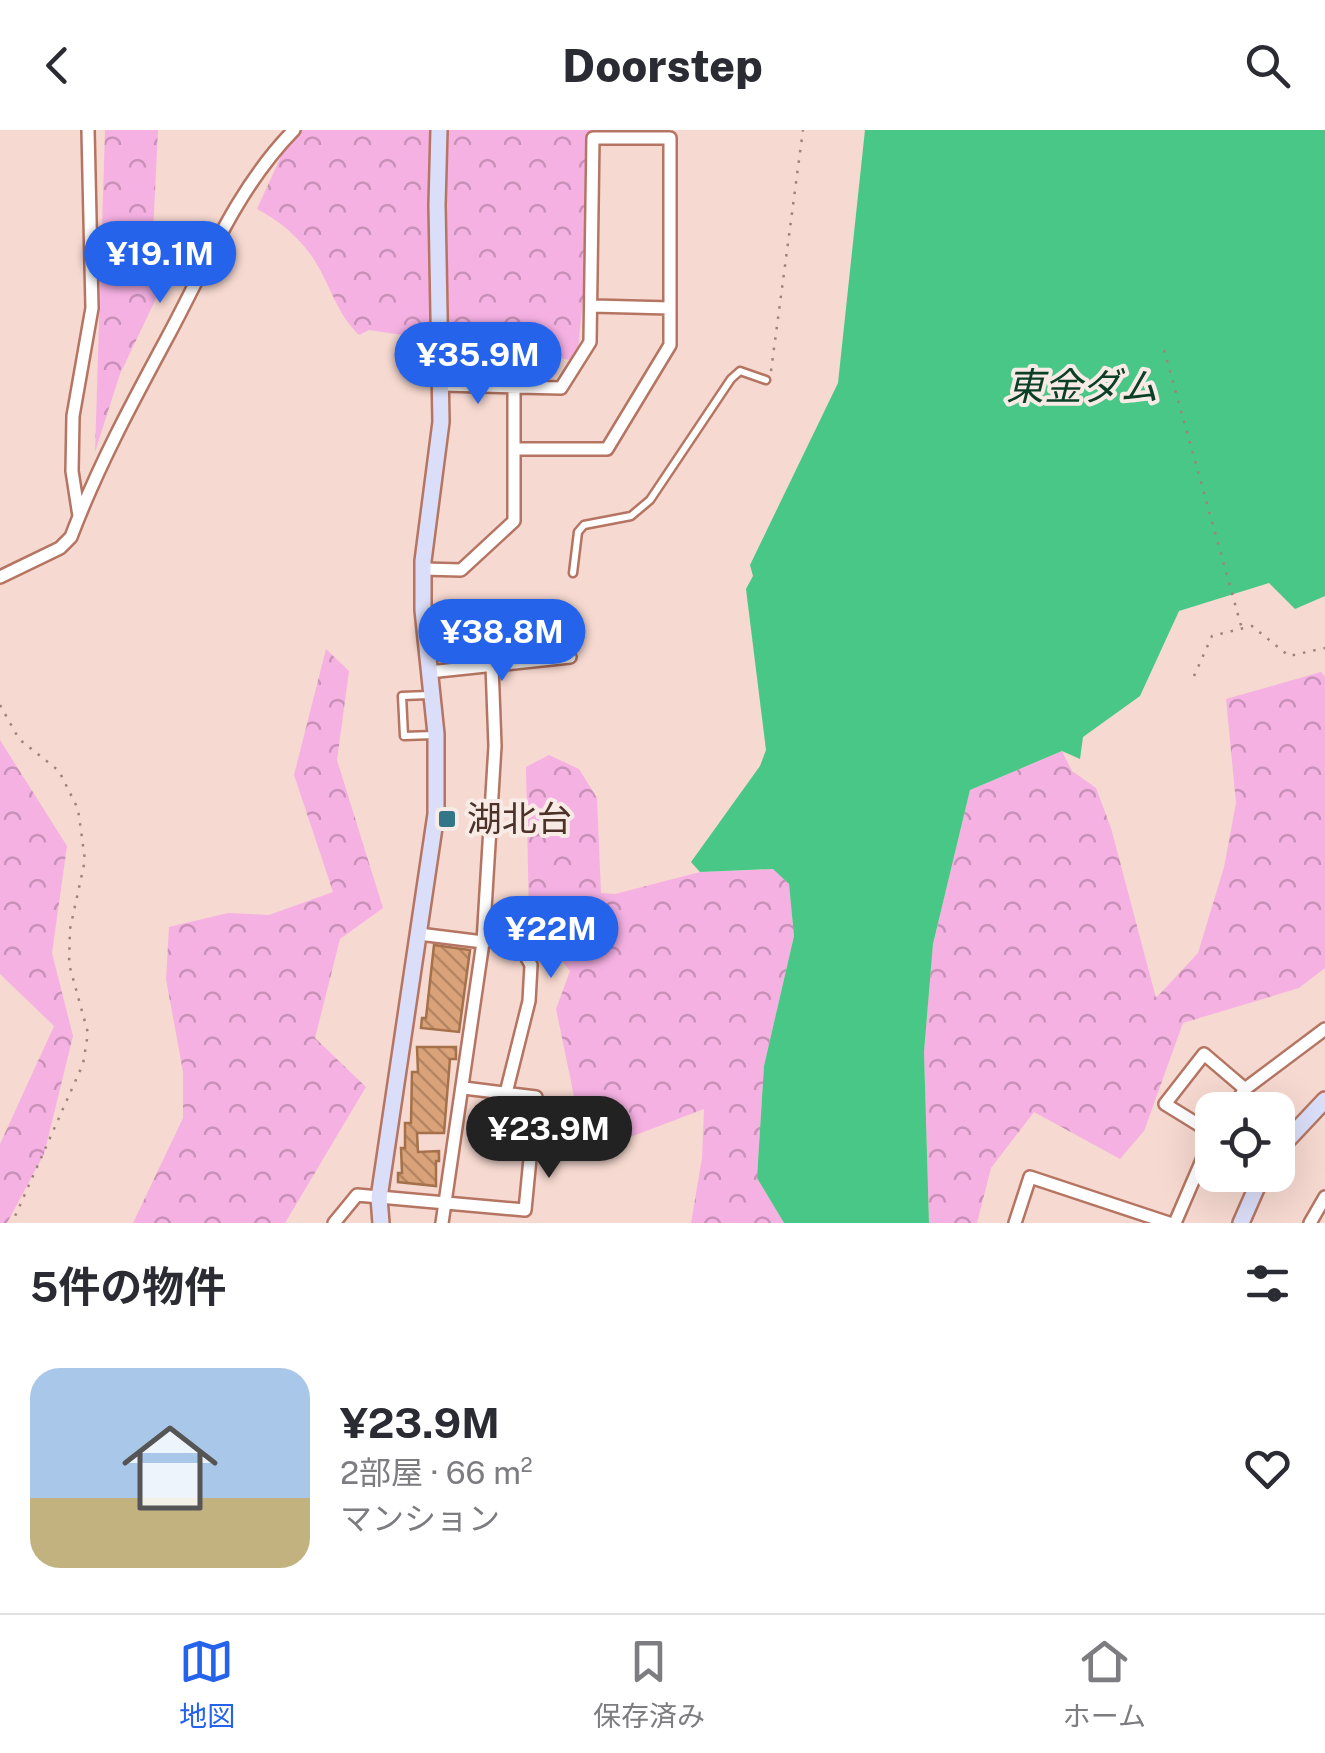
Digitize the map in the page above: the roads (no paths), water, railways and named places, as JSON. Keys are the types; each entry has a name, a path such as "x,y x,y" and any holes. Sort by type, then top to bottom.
{"street":[{"path":"79,516 72,471 73,434 92,308 88,130"},
{"path":"0,577 60,548 71,537 136,392 204,263 271,154 294,130"},
{"path":"381,1223 379,1198 436,814 436,734 428,672 423,568 441,422 439,130"},
{"path":"442,385 561,388 590,342 593,138 670,138 670,345 607,450 514,449"},
{"path":"592,306 670,308"},
{"path":"423,568 461,570 514,520 514,387"},
{"path":"428,672 570,657"},
{"path":"442,1223 482,942 494,746 492,665"},
{"path":"419,934 482,942 514,934 531,965 529,1001 506,1093"},
{"path":"1242,1092 1323,1035"},
{"path":"1195,1124 1165,1104 1204,1054 1245,1088"},
{"path":"334,1223 357,1195 525,1210 536,1097 464,1088"},
{"path":"1295,1132 1325,1100"},
{"path":"1015,1223 1030,1177 1172,1223 1195,1173"},
{"path":"1241,1223 1255,1192"},
{"path":"1310,1223 1325,1197"}],"lane":[{"path":"572,573 578,532 584,525 632,516 650,500 730,379 740,372 766,380"},
{"path":"431,695 402,696 404,736 436,734"}],"water":[{"name":"東金ダム","path":"865,130 1325,130 1325,596 1295,609 1269,583 1179,611 1140,696 1083,737 1080,759 1062,751 970,790 933,944 924,1052 929,1223 784,1223 757,1178 764,1066 794,936 789,884 773,869 700,872 691,862 760,766 766,750 746,589 753,576 750,565 838,383"}],"place":[{"name":"湖北台","path":"447,819"}]}
